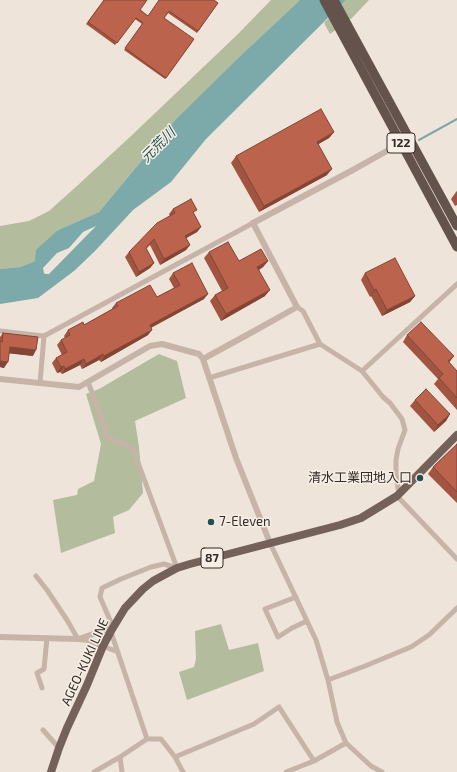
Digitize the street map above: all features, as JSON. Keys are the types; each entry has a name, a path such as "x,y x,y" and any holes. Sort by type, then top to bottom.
{"highway":[{"name":"122","path":"324,0 457,246"},
{"name":"122","path":"334,0 457,226"}],"main road":[{"name":"AGEO-KUKI LINE","path":"51,772 59,748 103,646 125,608 143,589 153,581 177,568 340,525 361,518 398,495 457,435"}],"street":[{"path":"0,331 44,336 410,138"},
{"path":"253,223 297,307 303,311 320,344 362,371 402,419 405,430 398,449 396,460 398,495 457,559"},
{"path":"362,371 457,284"},
{"path":"203,359 297,307"},
{"path":"40,383 44,336"},
{"path":"0,379 79,387 150,346 162,344 199,354 203,359 236,458 270,543 316,640 328,680 337,722 346,743 371,766 382,772"},
{"path":"209,378 320,344"},
{"path":"88,382 105,427 106,436 133,450 177,568"},
{"path":"147,739 118,652 112,629 100,597 102,588 121,578 164,564 177,568"},
{"path":"36,576 59,608 78,639"},
{"path":"296,597 265,608 278,636 307,621"},
{"path":"328,680 411,648 429,635 457,608"},
{"path":"78,639 112,629"},
{"path":"0,637 90,640 118,652"},
{"path":"42,688 37,672 44,670 46,638"},
{"path":"175,757 254,724 279,707 314,761"},
{"path":"43,730 59,748"},
{"path":"94,772 147,739 161,739 175,757 183,772"},
{"path":"286,772 314,761 346,743"},
{"path":"120,757 122,772"}],"green space":[{"path":"271,0 300,0 176,119 99,212 58,230 35,261 20,267 0,269 0,226 29,221 49,211 131,136 238,34"},
{"path":"346,0 369,0 352,18 330,34 324,23"},
{"path":"159,354 177,361 186,398 135,421 143,493 129,510 113,517 115,533 61,553 53,500 77,495 78,489 94,481 101,444 86,394 99,389"},
{"path":"221,624 229,650 258,643 264,671 187,700 179,672 194,667 196,659 195,631"}],"water":[{"name":"元荒川","path":"300,0 346,0 206,139 171,182 133,210 74,271 38,298 0,304 0,269 20,267 35,261 36,250 58,230 99,212 176,119","holes":["96,226 49,274 45,274 43,268 57,253 69,248 83,232"]}],"building":[{"path":"104,0 147,0 140,10 148,16 159,0 214,0 218,3 198,31 169,11 164,18 194,39 166,78 125,48 143,23 136,18 117,43 88,22"},
{"path":"321,109 334,132 317,142 332,169 264,206 236,156"},
{"path":"191,199 197,210 193,212 201,227 185,236 190,245 164,259 154,239 146,248 154,263 139,272 129,252 157,223 175,213 173,209"},
{"path":"228,242 239,261 261,249 268,261 257,267 270,290 226,314 215,295 228,288 209,252"},
{"path":"395,258 415,296 387,310 376,289 374,290 365,273"},
{"path":"192,263 208,294 150,325 152,330 104,356 103,354 86,364 84,359 65,369 64,366 61,367 56,358 67,352 61,340 70,335 68,330 83,322 84,325 118,306 116,303 150,285 157,297 180,285 173,273"},
{"path":"421,322 454,356 448,361 457,371 457,398 439,378 443,374 407,335"},
{"path":"3,333 38,337 36,350 10,347 8,362 0,361 0,341 2,342"},
{"path":"426,389 450,414 438,425 415,400"},
{"path":"457,444 457,492 433,467"}],"waterway":[{"path":"419,140 457,119"}],"place":[{"name":"清水工業団地入口","path":"420,478"},
{"name":"7-Eleven","path":"211,522"}]}
